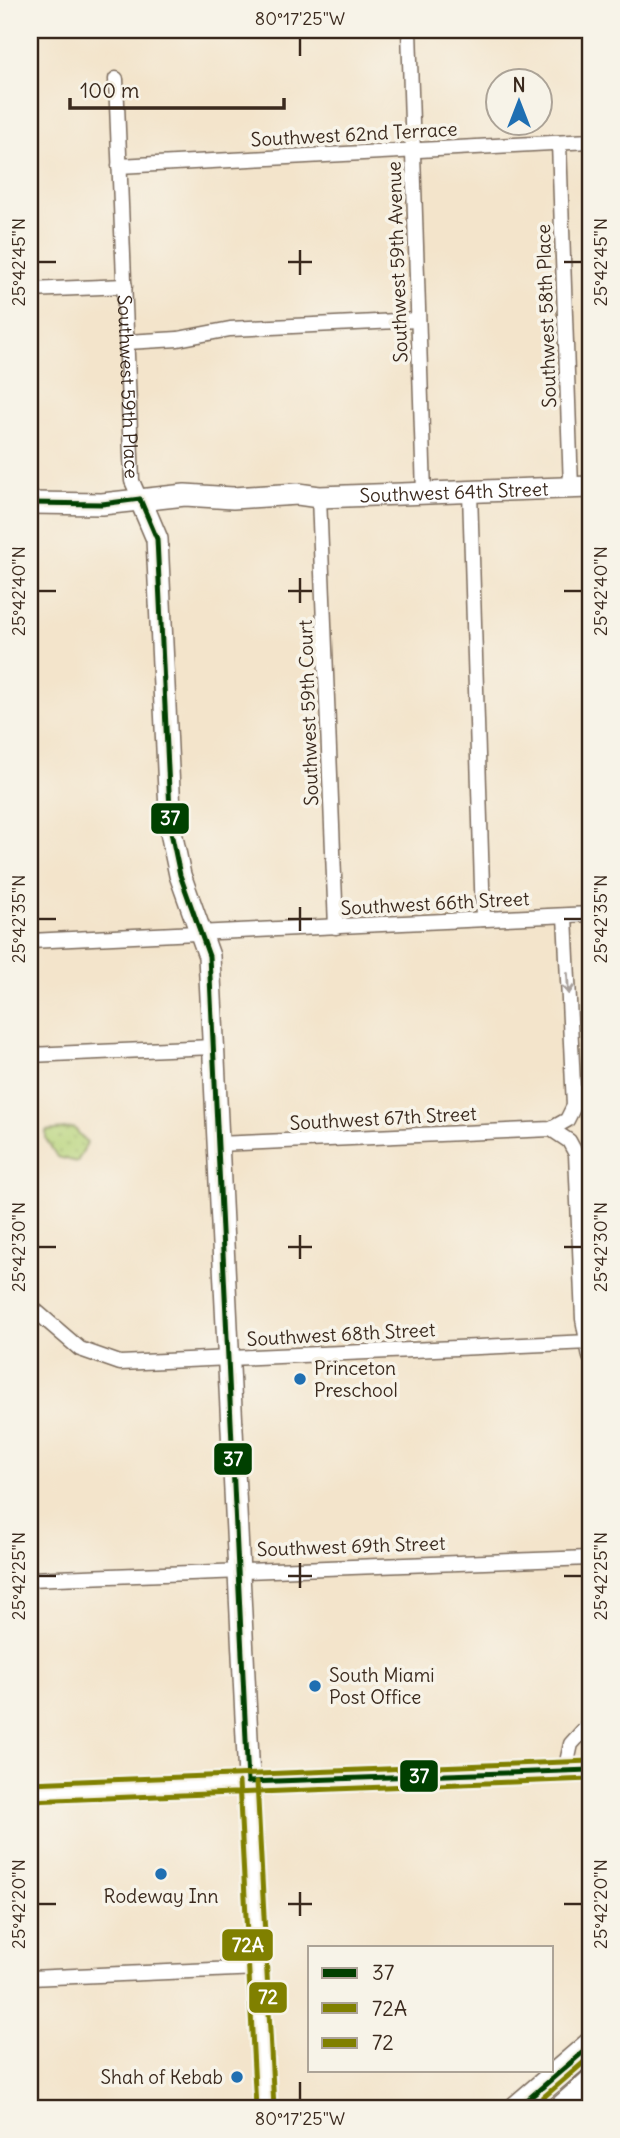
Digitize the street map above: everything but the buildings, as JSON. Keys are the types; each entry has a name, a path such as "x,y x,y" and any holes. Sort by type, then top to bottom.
{"highway":[{"path":"518,2108 590,2046"},
{"path":"563,2108 590,2084"}],"street":[{"name":"Southwest 59th Avenue","path":"409,30 424,493"},
{"name":"Southwest 59th Place","path":"116,79 132,481 157,539 171,832 180,875 209,956 265,2108"},
{"name":"Southwest 62nd Terrace","path":"120,166 590,141"},
{"name":"Southwest 58th Place","path":"559,143 580,487"},
{"path":"30,290 125,286"},
{"path":"127,342 165,340 238,329 418,320"},
{"name":"Southwest 64th Street","path":"30,503 259,510 298,505 319,497 580,487"},
{"path":"470,492 484,919"},
{"name":"Southwest 59th Court","path":"319,497 336,927"},
{"name":"Southwest 64th Street","path":"30,516 114,517 144,506"},
{"name":"Southwest 66th Street","path":"30,941 590,914"},
{"path":"565,916 574,1107 567,1120 551,1129 569,1141 576,1154 583,1319 590,1357"},
{"path":"30,1055 213,1047"},
{"name":"Southwest 67th Street","path":"217,1144 551,1129"},
{"name":"Southwest 68th Street","path":"30,1306 68,1340 95,1356 129,1363 589,1342"},
{"name":"Southwest 69th Street","path":"30,1579 590,1558"},
{"path":"565,1771 571,1744 590,1723"},
{"path":"30,1792 590,1770"},
{"path":"30,1978 259,1969"}],"green space":[{"path":"74,1128 87,1143 77,1162 57,1157 46,1139 46,1131"}],"transit line":[{"name":"37","path":"140,499 157,539 171,832 180,875 209,956 248,1782"},
{"name":"37","path":"30,503 102,504 140,499"},
{"name":"72","path":"30,1783 590,1761"},
{"name":"37","path":"248,1782 590,1770"},
{"name":"72A","path":"30,1801 590,1779"},
{"name":"72A","path":"239,1782 256,2108"},
{"name":"72","path":"257,1782 274,2108"},
{"name":"37","path":"518,2108 590,2046"},
{"name":"72A","path":"531,2108 590,2057"}],"place":[{"name":"Princeton Preschool","path":"300,1379"},
{"name":"South Miami Post Office","path":"315,1686"},
{"name":"Rodeway Inn","path":"161,1874"},
{"name":"Shah of Kebab","path":"237,2077"}]}
